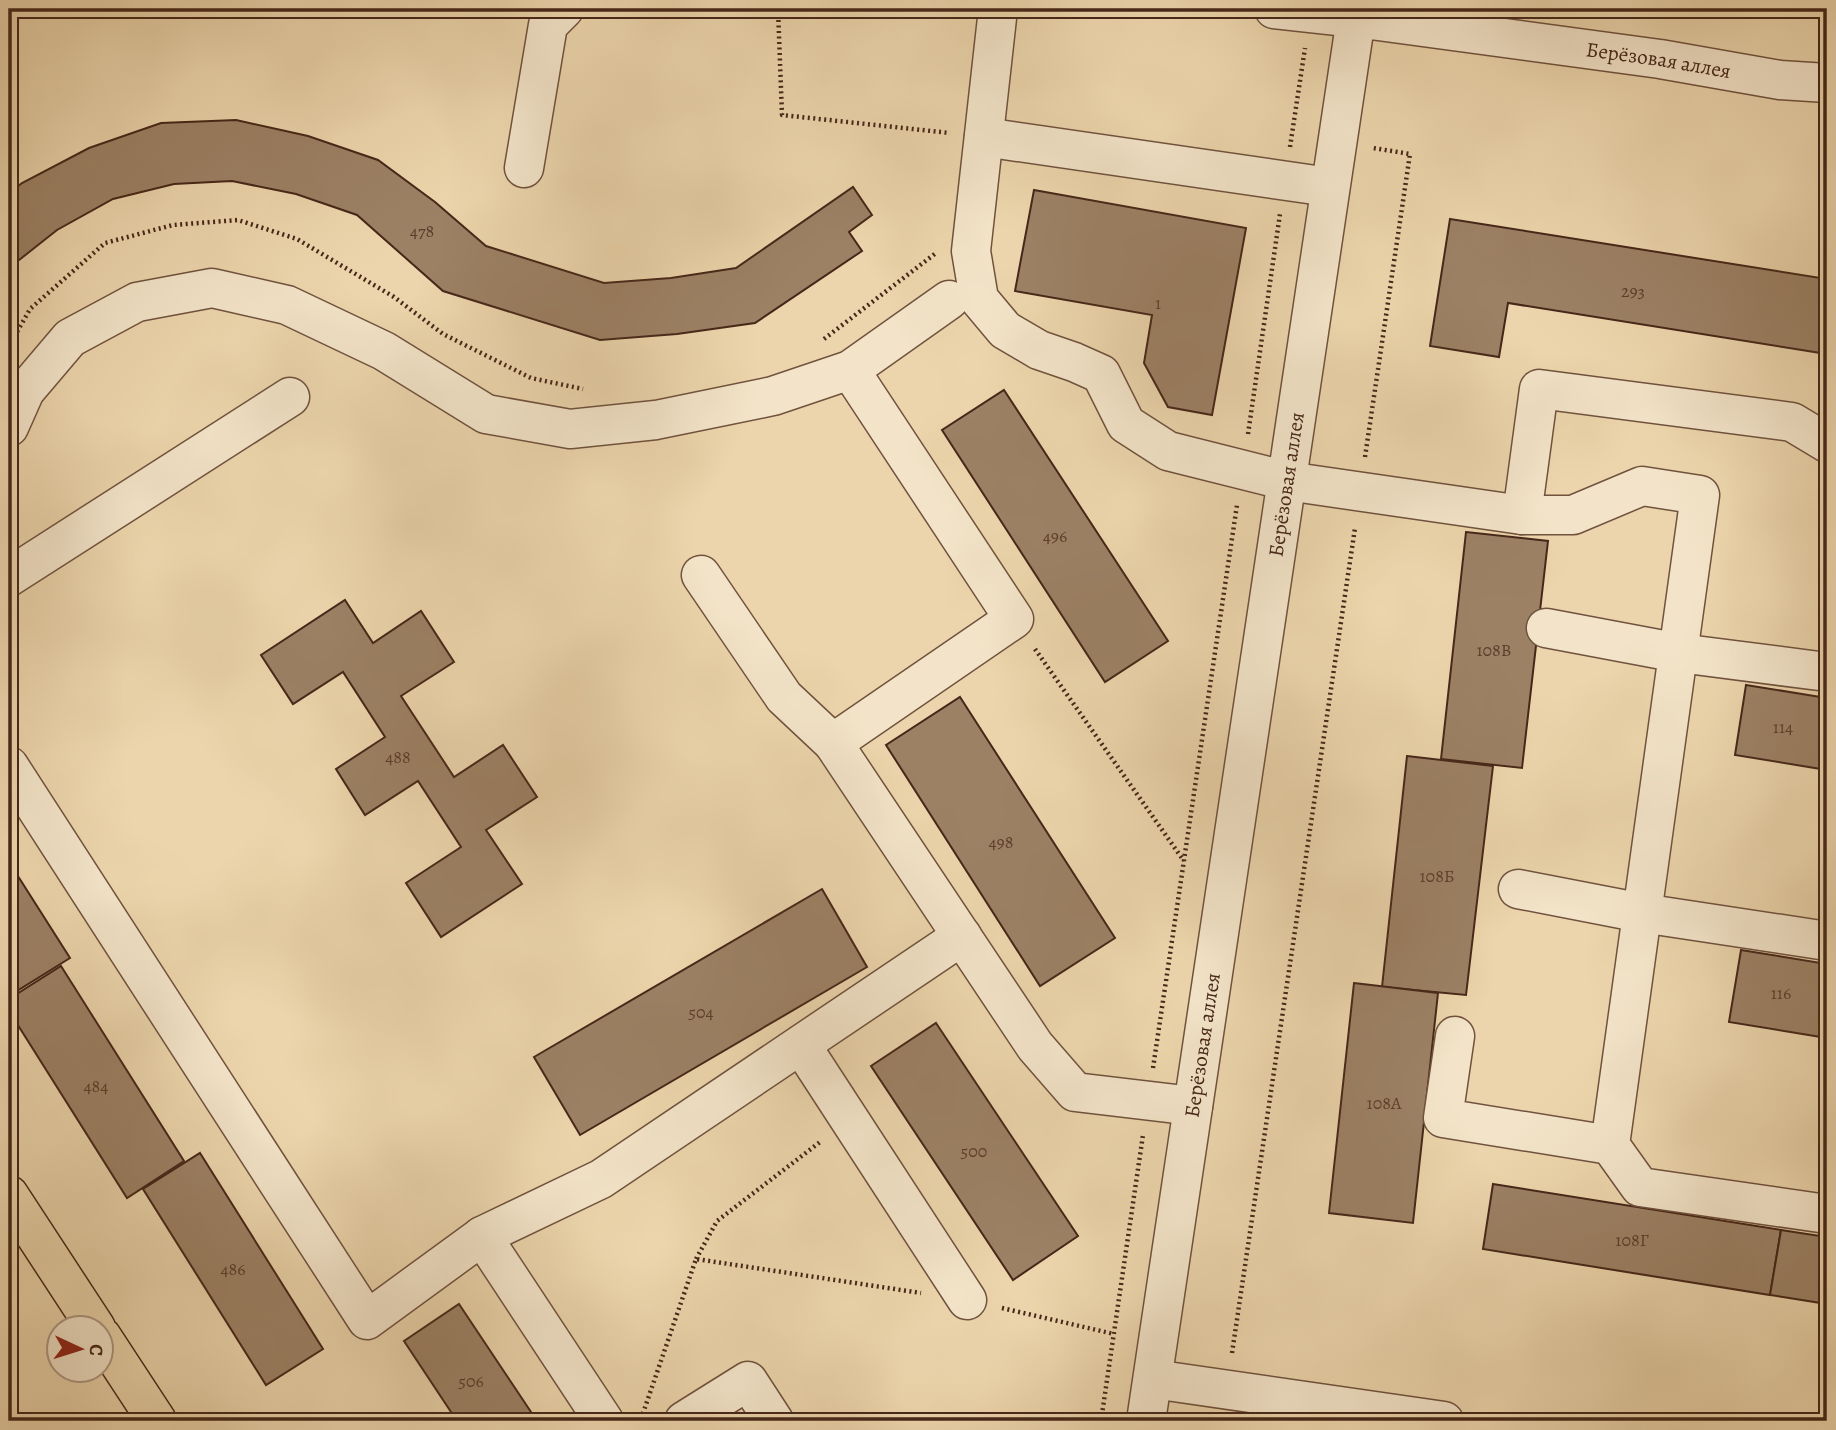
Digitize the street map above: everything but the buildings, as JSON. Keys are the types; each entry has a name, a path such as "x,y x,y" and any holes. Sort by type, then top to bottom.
{"main road":[{"path":"9,1195 87,1314"},
{"path":"116,1358 157,1421"}],"street":[{"path":"524,168 548,25 564,9"},
{"path":"998,9 971,251 979,299 1004,330 1039,350 1101,374 1126,424 1168,451 1287,481 1522,515 1573,515 1642,486 1700,495 1610,1145 1640,1187 1827,1214"},
{"path":"1292,11 1356,18"},
{"name":"Берёзовая аллея","path":"1146,1421 1356,18 1660,59 1780,80 1827,83"},
{"path":"984,137 1329,187"},
{"path":"9,427 25,391 69,338 137,302 212,288 287,305 384,351 486,414 570,429 656,420 773,396 850,370 949,300"},
{"path":"833,743 1014,619 850,370"},
{"path":"1522,515 1539,389 1792,422 1827,443"},
{"path":"9,578 290,397"},
{"path":"701,575 784,697 833,743 1035,1046 1075,1092 1193,1106"},
{"path":"1546,628 1679,653 1827,672"},
{"path":"9,766 367,1320 482,1236 601,1179 962,936"},
{"path":"1518,889 1642,913 1827,941"},
{"path":"1455,1035 1443,1118 1610,1145"},
{"path":"801,1045 967,1300"},
{"path":"482,1236 604,1421"},
{"path":"1153,1379 1444,1421"},
{"path":"684,1421 748,1381 774,1421"}],"path":[{"path":"778,9 782,115 984,137"},
{"path":"1101,1421 1286,181 1292,136 1292,11"},
{"path":"1226,1390 1410,153 1292,136"},
{"path":"818,344 924,264 974,216"},
{"path":"9,346 30,309 106,243 173,225 238,220 297,239 394,297 443,334 531,378 593,389"},
{"path":"1014,619 1184,862"},
{"path":"640,1421 696,1259 717,1221 850,1120"},
{"path":"696,1259 967,1300 1114,1334"}]}
